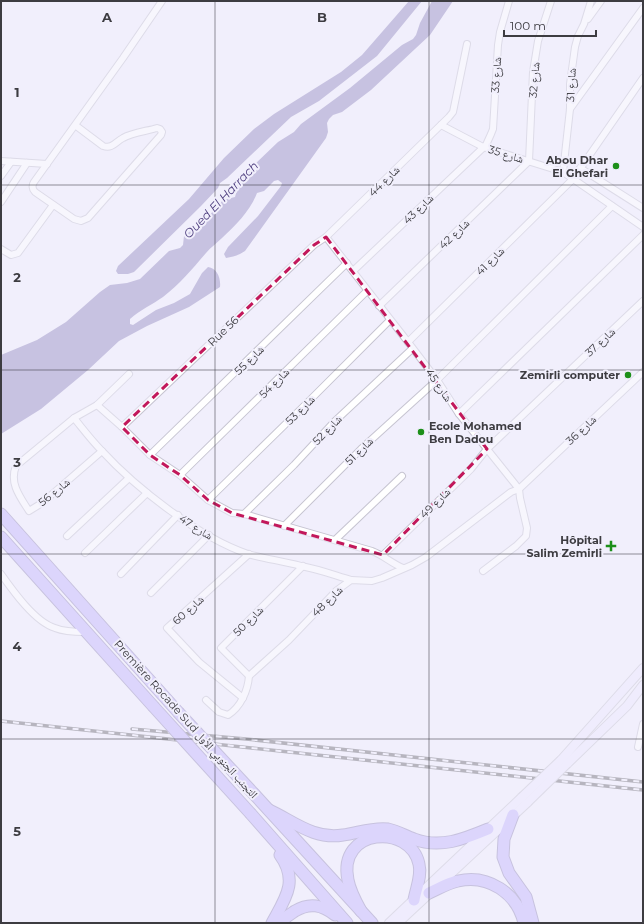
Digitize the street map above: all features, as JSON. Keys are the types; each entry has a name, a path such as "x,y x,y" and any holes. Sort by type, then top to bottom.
{"highway":[{"name":"Première Rocade Sud التجنب الجنوبي الأول","path":"1,514 178,712 372,923"},
{"name":"Première Rocade Sud التجنب الجنوبي الأول","path":"1,537 251,814 346,923"},
{"path":"269,810 307,831 320,835 342,835 362,830 388,829 414,840 446,843 462,840 488,829"},
{"path":"251,814 284,860 289,876 288,891 272,923"},
{"path":"513,815 504,839 503,858 509,873 526,897 533,923"},
{"path":"361,911 355,901 348,879 348,861 351,851 356,845 374,837 386,837 398,840 406,844 414,852 419,864 420,874 414,900"},
{"path":"429,893 447,884 458,881 478,880 488,882 498,886 512,898 518,906 524,923"},
{"path":"280,923 287,916 302,907 313,905 326,909 346,923"}],"main road":[{"path":"564,762 643,668"},
{"path":"398,923 414,900 488,829 525,800 564,762 627,706 643,684"},
{"path":"389,923 405,913 429,893 513,815 525,800"}],"street":[{"path":"75,125 106,147 111,147 125,137 157,128 161,130 162,133 86,220 81,221 78,221 35,192 32,188 33,184 162,1"},
{"name":"شارع 33","path":"483,147 489,140 493,129 498,45 500,32 509,1"},
{"name":"شارع 32","path":"529,161 533,72 538,41 551,1"},
{"name":"شارع 31","path":"563,172 570,109 570,84 574,48 584,24 591,1"},
{"path":"584,24 601,1"},
{"path":"570,109 643,8"},
{"name":"شارع 44","path":"326,237 450,117 453,112 467,44"},
{"name":"شارع 41","path":"408,342 573,179 643,78"},
{"name":"شارع 35","path":"441,125 483,147 563,172 643,227"},
{"name":"شارع 43","path":"353,271 483,147"},
{"path":"1,161 47,164"},
{"name":"شارع 42","path":"379,306 529,161"},
{"path":"1,176 11,162"},
{"path":"1,202 27,163"},
{"path":"580,168 643,208"},
{"path":"1,249 11,255 18,253 53,205"},
{"name":"شارع 51","path":"284,526 361,449 436,380 612,206"},
{"path":"459,414 643,235"},
{"name":"شارع 45","path":"326,237 408,342 459,414 520,489"},
{"name":"Rue 56","path":"122,427 314,244 326,237"},
{"name":"شارع 55","path":"150,455 346,263"},
{"name":"شارع 54","path":"180,475 367,291"},
{"name":"شارع 37","path":"487,449 642,303"},
{"name":"شارع 53","path":"208,500 390,320"},
{"name":"شارع 52","path":"244,514 294,465 334,422 412,349"},
{"name":"شارع 36","path":"520,489 643,372"},
{"name":"شارع 56","path":"102,451 42,503 29,510 16,490 14,472 16,466 74,418 97,405 129,374"},
{"path":"97,405 150,455 180,475 208,500 232,513 244,514 372,551 383,555 393,564 403,568"},
{"name":"شارع 47","path":"74,418 102,451 129,478 147,493 209,536 228,546 249,554 303,566 351,580"},
{"name":"شارع 49","path":"383,555 471,468 487,449"},
{"path":"335,540 402,476"},
{"path":"67,536 129,478"},
{"path":"483,571 516,546 526,536 527,528 520,498 520,489"},
{"name":"شارع 48","path":"249,676 289,640 336,591 351,580 372,581 412,565 426,557 511,492 520,489"},
{"path":"85,553 147,493"},
{"path":"121,574 178,515"},
{"path":"151,593 209,536"},
{"name":"شارع 60","path":"243,698 199,662 167,628 249,554"},
{"name":"شارع 50","path":"249,676 221,648 303,566"},
{"path":"1,574 27,608 49,625 54,628 72,632 86,632"},
{"path":"206,700 219,712 228,714 234,711 243,698 249,684 249,676"},
{"path":"638,747 643,724"}],"highlighted area":[{"path":"326,237 487,449 383,555 232,513 208,500 180,475 150,455 122,427 314,245"}],"shaded area":[{"path":"409,1 422,1 377,56 319,101 291,117 220,183 218,188 201,206 134,272 128,274 118,274 116,271 118,266 189,199 224,158 254,129 274,114 341,72 362,55"},
{"path":"432,1 453,1 430,35 371,90 342,112 333,115 329,119 327,123 328,132 326,138 245,251 236,256 226,258 224,254 228,247 258,216 281,186 282,183 278,180 274,181 264,191 257,193 247,212 208,251 186,276 159,300 130,319 130,324 133,325 156,310 174,303 190,294 202,273 208,267 214,269 218,274 220,287 189,307 147,326 119,341 88,370 41,409 1,434 1,355 37,340 66,322 110,285 127,283 140,279 169,251 180,248 183,245 184,236 206,219 223,200 235,197 237,190 235,183 278,142 294,132 301,124 350,88 402,45 413,39"}],"railway":[{"path":"1,721 643,790"},
{"path":"132,729 246,739 643,782"}],"place":[{"name":"Abou Dhar El Ghefari","path":"616,166"},
{"name":"Zemirli computer","path":"628,375"},
{"name":"Ecole Mohamed Ben Dadou","path":"421,432"},
{"name":"Hôpital Salim Zemirli","path":"611,546"}],"water label":[{"name":"Oued El Harrach","path":"221,200"}]}
